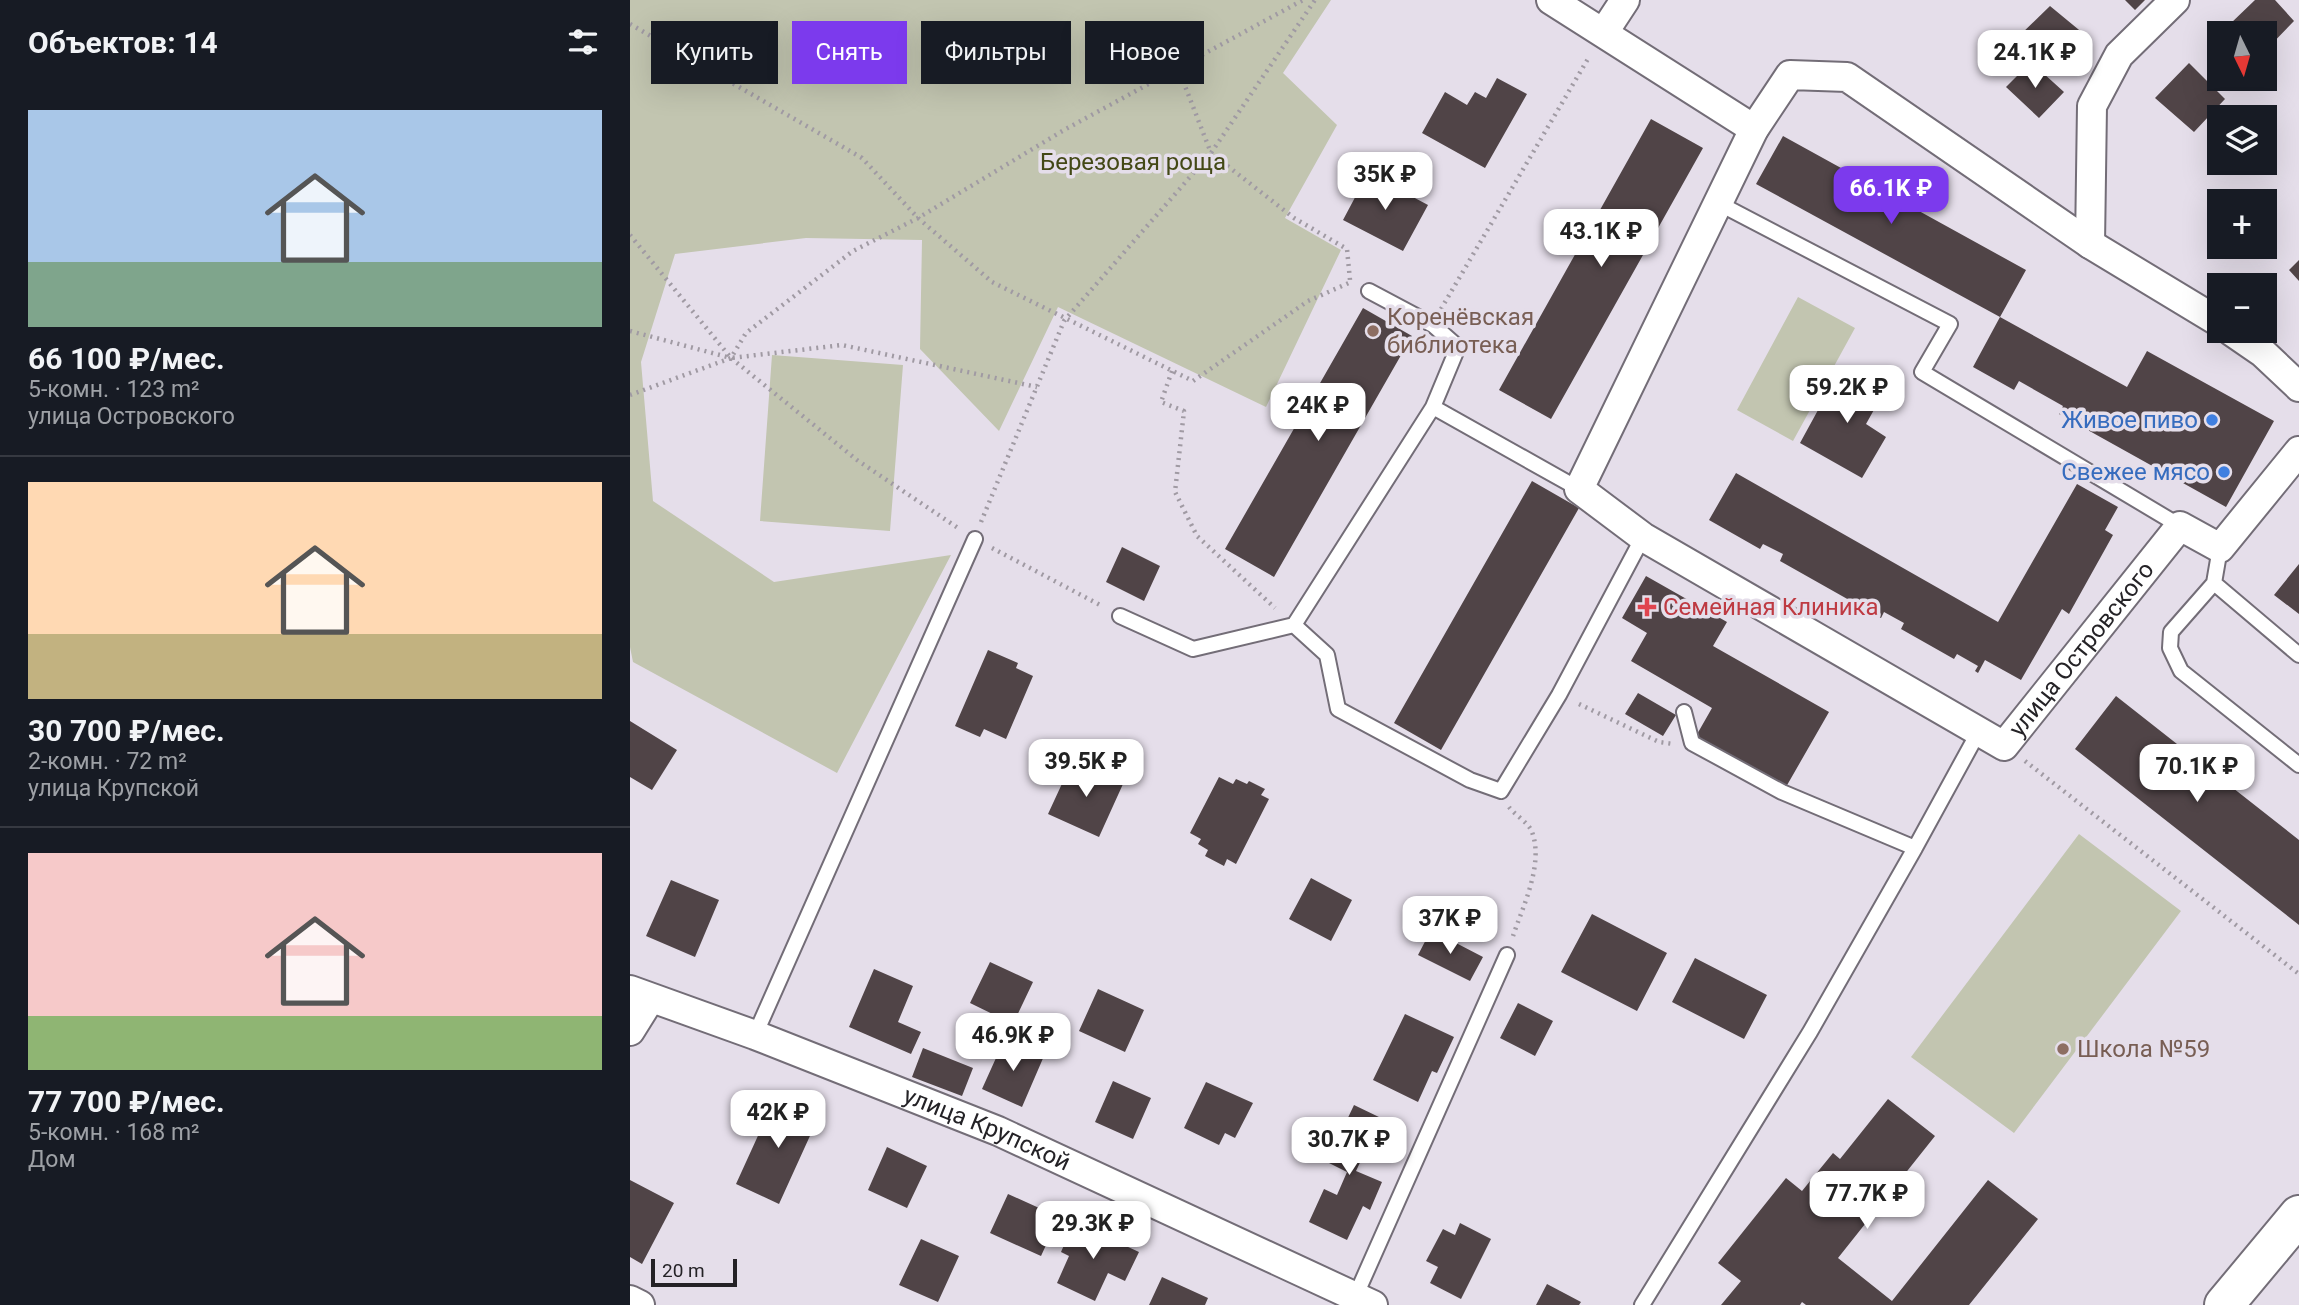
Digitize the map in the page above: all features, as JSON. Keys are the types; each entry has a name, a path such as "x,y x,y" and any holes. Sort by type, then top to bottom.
{"main road":[{"path":"2224,1305 2299,1214"}],"street":[{"path":"1551,0 1754,129"},
{"path":"1604,32 1625,0"},
{"path":"2090,244 2092,106 2119,55 2175,0"},
{"path":"1579,489 1754,129 1790,75 1847,77 2090,244 2207,315"},
{"path":"2248,343 2299,387"},
{"path":"2180,526 2220,548 2299,451"},
{"name":"улица Островского","path":"1579,489 1643,537 2004,746 2180,526"},
{"path":"630,1031 640,994"},
{"name":"улица Крупской","path":"640,994 755,1035 998,1131 1364,1300"},
{"path":"630,1300 640,1305"}],"lane":[{"path":"1718,202 1950,324 1922,372 2180,526"},
{"path":"1120,616 1193,649 1294,625 1433,407 1458,346 1433,325 1368,291"},
{"path":"1433,407 1579,489"},
{"path":"1294,625 1326,655 1338,709 1470,780 1501,791 1559,695 1643,537"},
{"path":"755,1035 975,539"},
{"path":"2220,548 2214,583 2171,632 2170,648 2182,671 2299,765"},
{"path":"2214,583 2299,655"},
{"path":"1684,712 1692,743 1782,792 1915,848"},
{"path":"1642,1305 1810,1032 1979,731"},
{"path":"1364,1300 1507,954"}],"path":[{"path":"1204,54 1303,0"},
{"path":"975,539 1064,321 1211,153 1315,0"},
{"path":"630,24 862,158 918,218 992,282 1064,321 1193,381 1308,301 1350,281"},
{"path":"1433,325 1604,32"},
{"path":"731,359 746,333 853,251 918,218 1064,130 1149,84"},
{"path":"1184,84 1211,153 1294,218 1347,250 1350,281"},
{"path":"630,235 731,359 857,460 975,539 1120,616"},
{"path":"1350,281 1368,291"},
{"path":"630,331 731,359"},
{"path":"630,395 731,359 842,345 1037,387"},
{"path":"1172,371 1161,402 1184,411 1175,492 1196,536 1294,625"},
{"path":"1559,695 1659,742 1705,750"},
{"path":"2004,746 2299,974"},
{"path":"1501,791 1510,809 1532,830 1535,853 1529,889 1507,954"}],"green space":[{"name":"Березовая роща","path":"630,0 1331,0 1283,73 1337,125 1285,218 1341,250 1266,407 1058,307 999,431 920,349 922,240 806,238 675,254 641,362 653,501 774,582 951,555 837,773 633,662 630,647"},
{"path":"1798,297 1855,328 1793,441 1737,410"},
{"path":"772,355 903,365 890,531 760,521"},
{"path":"2079,834 2181,911 2014,1133 1911,1057"}],"building":[{"path":"2125,0 2145,0 2135,10"},
{"path":"2255,0 2275,0 2294,21 2277,39 2277,21 2233,21"},
{"path":"2050,6 2090,39 2054,73 2017,38"},
{"path":"2031,62 2064,92 2039,118 2006,87"},
{"path":"2189,63 2207,81 2207,91 2217,91 2225,99 2219,105 2207,105 2207,118 2194,132 2155,98"},
{"path":"1497,78 1527,94 1485,168 1422,133 1445,92 1467,105 1475,92 1486,98"},
{"path":"1651,119 1703,148 1551,419 1499,390"},
{"path":"1783,136 2026,270 2000,317 1756,184"},
{"path":"1368,173 1428,205 1403,251 1343,220"},
{"path":"2299,260 2299,281 2289,270"},
{"path":"1363,308 1412,336 1274,577 1225,549"},
{"path":"2000,317 2127,387 2147,351 2274,421 2226,507 2059,414 2063,406 2019,381 2014,390 1973,367"},
{"path":"1841,368 1884,392 1866,424 1886,437 1862,478 1800,443"},
{"path":"1736,473 1998,622 2077,484 2118,507 2105,530 2113,535 2069,614 2062,609 2021,680 1985,660 1978,673 1975,671 1978,666 1957,654 1954,659 1901,629 1904,623 1884,612 1881,618 1780,561 1783,554 1763,544 1760,549 1709,520"},
{"path":"1532,481 1579,508 1441,750 1394,723"},
{"path":"1122,547 1160,566 1144,601 1106,582"},
{"path":"2299,564 2299,614 2274,595"},
{"path":"1646,576 1727,622 1713,646 1829,712 1786,787 1696,736 1712,708 1631,661 1647,633 1622,618"},
{"path":"988,650 1018,663 1016,668 1033,676 1006,739 984,729 980,737 955,726"},
{"path":"1638,693 1676,715 1663,736 1625,714"},
{"path":"2116,696 2299,840 2299,925 2075,749"},
{"path":"630,721 677,750 652,790 630,777"},
{"path":"1072,762 1123,784 1099,837 1048,814"},
{"path":"1219,777 1233,784 1236,779 1247,784 1249,781 1265,789 1261,795 1269,799 1236,864 1227,859 1224,866 1205,856 1208,850 1198,844 1201,839 1190,833"},
{"path":"1311,878 1352,900 1331,941 1289,919"},
{"path":"671,880 719,900 695,957 646,936"},
{"path":"1592,914 1667,953 1637,1011 1561,972"},
{"path":"1431,930 1483,957 1470,981 1418,955"},
{"path":"1695,958 1767,995 1744,1039 1672,1002"},
{"path":"990,962 1033,982 1013,1024 970,1003"},
{"path":"874,969 913,986 898,1022 921,1032 911,1054 849,1027"},
{"path":"1098,989 1144,1010 1125,1052 1079,1031"},
{"path":"1518,1003 1553,1021 1535,1056 1500,1038"},
{"path":"1405,1014 1454,1037 1437,1073 1432,1071 1418,1102 1373,1080"},
{"path":"1005,1038 1044,1056 1022,1107 982,1089"},
{"path":"923,1048 973,1068 962,1096 912,1077"},
{"path":"1113,1081 1151,1098 1133,1139 1095,1122"},
{"path":"1206,1082 1253,1103 1235,1138 1225,1133 1219,1145 1184,1128"},
{"path":"776,1096 819,1116 779,1204 736,1184"},
{"path":"1888,1099 1935,1136 1838,1258 1892,1301 1988,1180 2038,1219 1969,1305 1806,1305 1802,1302 1800,1305 1721,1305 1741,1281 1718,1263 1786,1178 1802,1191 1833,1153 1840,1159"},
{"path":"1354,1105 1381,1118 1356,1171 1382,1182 1370,1210 1363,1206 1347,1240 1309,1222 1324,1189 1337,1195 1347,1172 1327,1162"},
{"path":"887,1147 927,1166 907,1208 868,1190"},
{"path":"630,1180 674,1203 642,1264 630,1257"},
{"path":"1008,1194 1059,1217 1041,1256 990,1233"},
{"path":"1074,1222 1139,1252 1125,1281 1108,1273 1095,1301 1057,1283 1069,1256 1061,1252"},
{"path":"1460,1223 1491,1239 1461,1299 1430,1283 1438,1267 1426,1261 1443,1229 1455,1235"},
{"path":"921,1239 959,1256 938,1302 899,1285"},
{"path":"1162,1277 1208,1298 1205,1305 1149,1305"},
{"path":"1547,1284 1581,1302 1579,1305 1536,1305"}],"place":[{"name":"Коренёвская библиотека","path":"1373,331"},
{"name":"Живое пиво","path":"2212,420"},
{"name":"Свежее мясо","path":"2224,472"},
{"name":"Семейная Клиника","path":"1647,607"},
{"name":"Школа №59","path":"2063,1049"}]}
